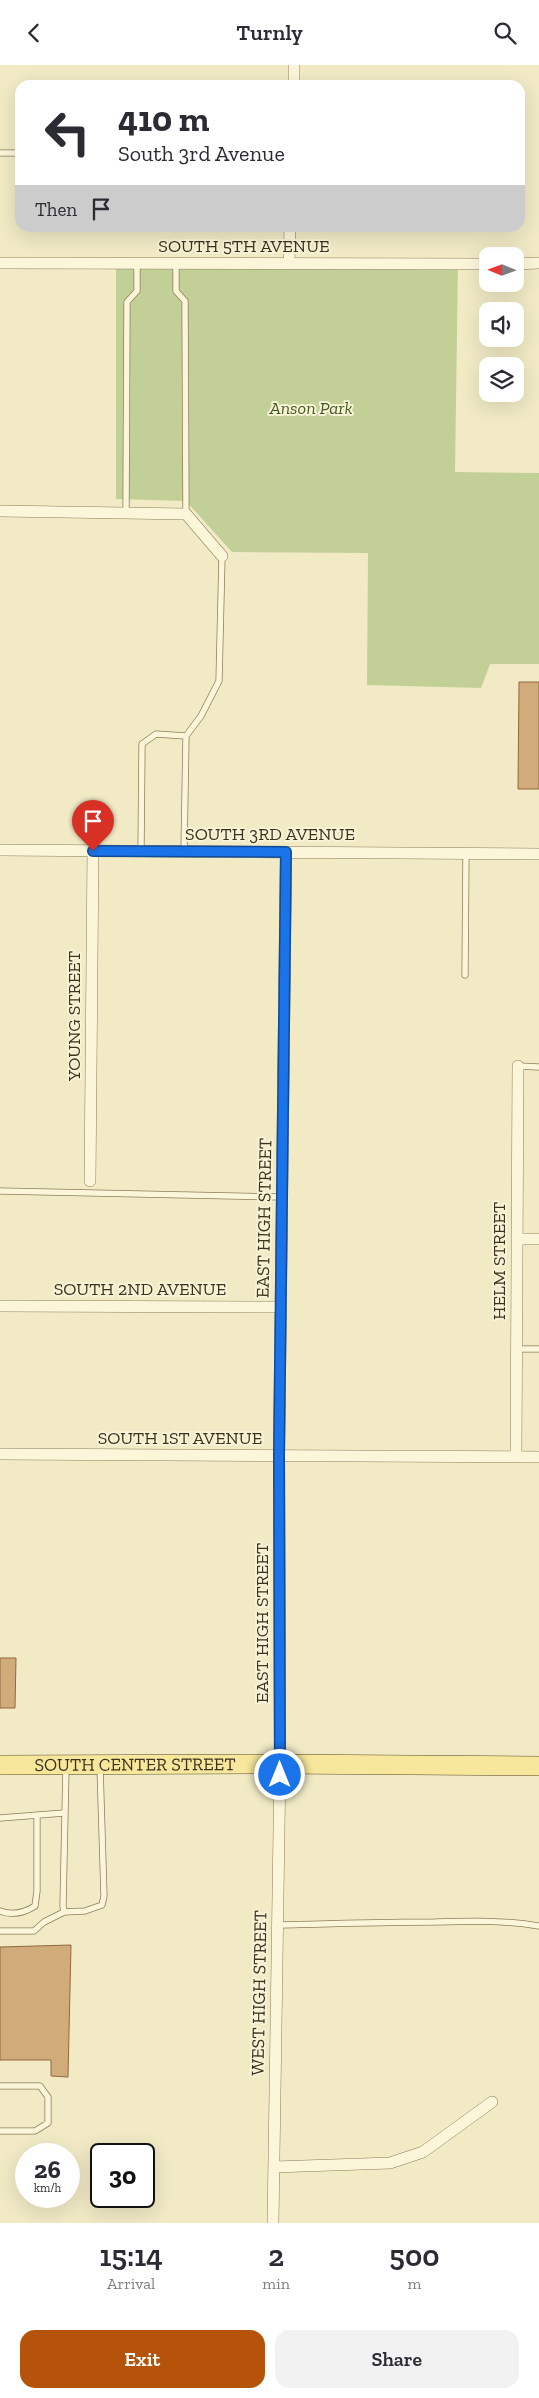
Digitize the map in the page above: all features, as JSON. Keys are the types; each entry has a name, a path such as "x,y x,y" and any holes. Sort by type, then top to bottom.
{"main road":[{"name":"SOUTH CENTER STREET","path":"0,1765 280,1764 539,1766"}],"street":[{"path":"294,65 294,80"},
{"path":"289,263 290,232"},
{"name":"SOUTH 5TH AVENUE","path":"0,263 479,264"},
{"path":"524,263 539,263"},
{"path":"0,511 186,515 222,556"},
{"name":"SOUTH 3RD AVENUE","path":"0,850 539,854"},
{"name":"YOUNG STREET","path":"90,1181 93,851"},
{"name":"EAST HIGH STREET","path":"280,1764 279,1455 286,852"},
{"name":"HELM STREET","path":"516,1457 518,1067"},
{"path":"517,1239 539,1239"},
{"name":"SOUTH 2ND AVENUE","path":"0,1306 280,1307"},
{"name":"SOUTH 1ST AVENUE","path":"0,1455 539,1457"},
{"name":"WEST HIGH STREET","path":"273,2223 280,1764"},
{"path":"274,2167 390,2163 424,2152 492,2101"}],"lane":[{"path":"0,153 15,153"},
{"path":"126,513 127,302 137,291 137,263"},
{"path":"176,263 176,291 185,301 186,515"},
{"path":"184,852 186,737 201,716 219,681 222,556"},
{"path":"141,851 142,744 156,734 186,737"},
{"path":"465,975 466,853"},
{"path":"518,1067 539,1067"},
{"path":"0,1191 282,1197"},
{"path":"516,1349 539,1349"},
{"path":"64,1913 66,1765"},
{"path":"0,1931 34,1931 44,1921 64,1913 85,1911 102,1905 104,1895 100,1765"},
{"path":"0,1818 64,1813"},
{"path":"0,1911 14,1914 26,1912 35,1906 37,1891 37,1815"},
{"path":"278,1925 363,1921 475,1921 521,1923 539,1926"},
{"path":"0,2086 40,2086 48,2097 48,2123 35,2131 0,2131"}],"green space":[{"name":"Anson Park","path":"116,263 458,264 455,472 539,473 539,664 490,664 481,688 367,685 368,553 232,552 186,501 116,499"}],"building":[{"path":"519,682 539,682 539,789 518,789"},
{"path":"0,1658 16,1658 15,1708 0,1708"},
{"path":"71,1945 68,2077 51,2076 51,2060 0,2060 0,1947"}],"route":[{"path":"93,851 286,852 279,1455 280,1775"}]}
